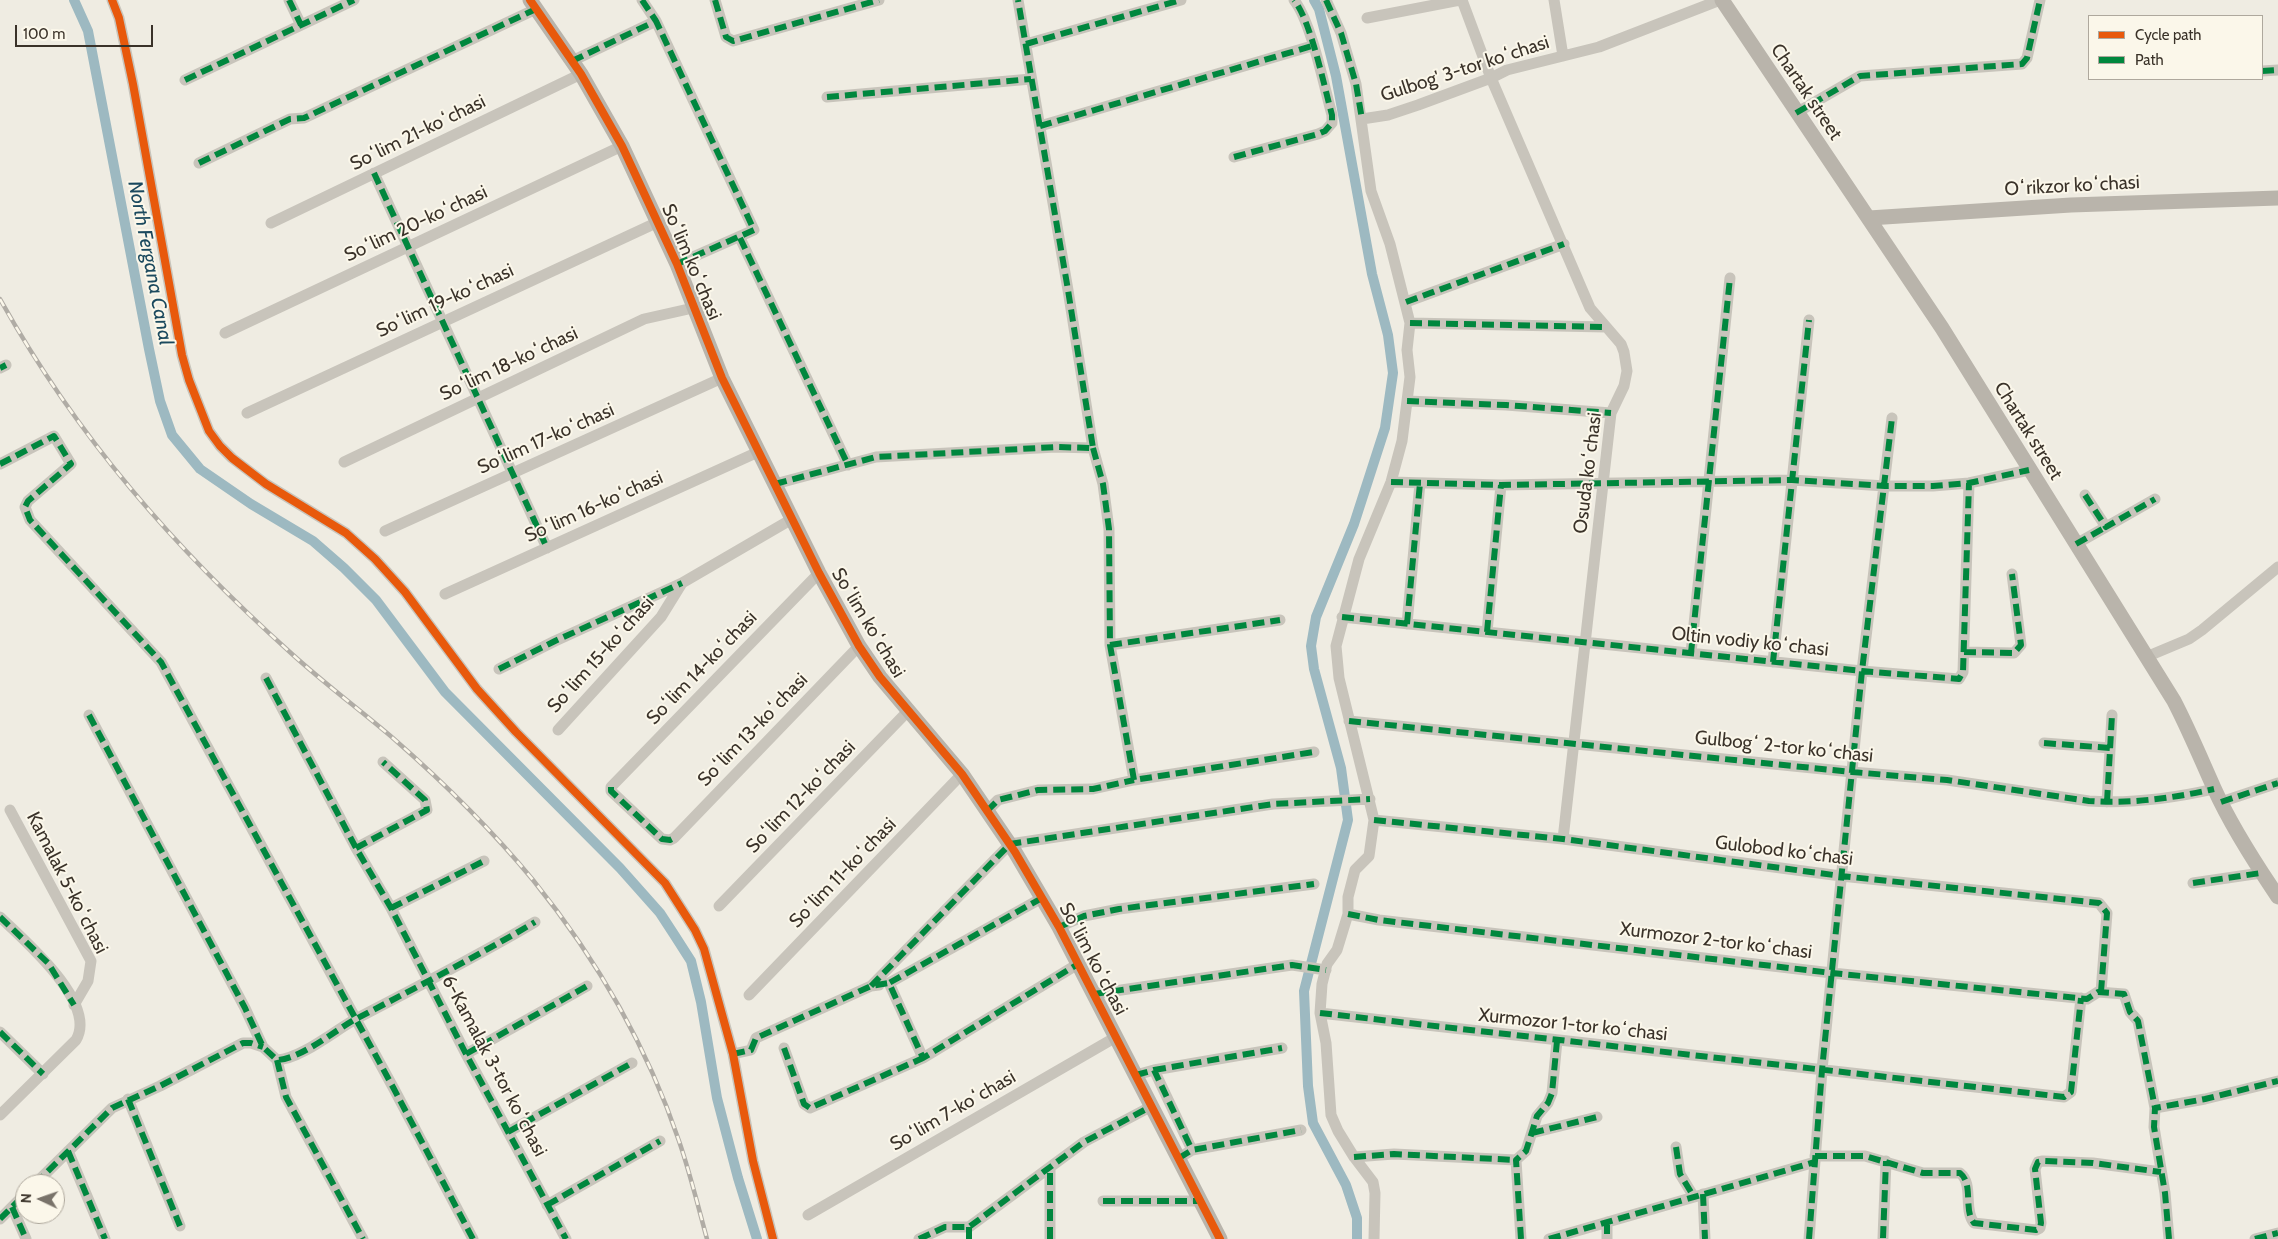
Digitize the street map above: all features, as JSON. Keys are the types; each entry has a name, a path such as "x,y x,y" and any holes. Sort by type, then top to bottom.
{"main road":[{"name":"Chartak street","path":"1721,0 1942,328 2174,701 2192,736 2218,796 2261,872 2278,897"},
{"name":"Soʻlim koʻchasi","path":"533,4 581,74 622,146 677,264 722,378 819,573 859,646 880,677 962,774 1010,844 1059,927 1220,1239"},
{"name":"Oʻrikzor koʻchasi","path":"1869,218 2071,205 2278,198"}],"street":[{"path":"112,0 119,18 133,84 182,355 189,380 209,430 232,458 266,484 346,533 375,559 405,592 477,689 516,732 665,883 695,930 704,949 733,1054 753,1161 773,1239"},
{"path":"289,0 301,25"},
{"path":"186,80 354,0"},
{"path":"642,0 656,21 754,229 740,238 677,264"},
{"path":"715,0 726,37 733,41 878,0"},
{"path":"1018,0 1093,448 1103,484 1109,529 1110,644 1134,780"},
{"path":"1026,44 1180,0"},
{"path":"1234,157 1318,134 1330,127 1332,116 1300,8 1294,0"},
{"path":"1326,0 1344,41 1356,84 1371,191 1385,225 1410,323 1407,350 1410,378 1402,441 1391,482 1359,559 1338,635 1336,660 1367,799 1374,820 1369,856 1355,870 1348,897 1348,914 1337,950 1323,970 1320,1013 1326,1043 1331,1115 1338,1132 1354,1157 1370,1176 1375,1188 1374,1239"},
{"path":"1367,18 1461,0"},
{"name":"Osuda koʻchasi","path":"1461,0 1491,78 1590,308 1621,344 1626,361 1624,386 1612,413 1563,839"},
{"path":"1554,0 1563,56"},
{"name":"Gulbog' 3-tor koʻchasi","path":"1362,119 1388,115 1491,78 1507,70 1599,47 1721,0"},
{"path":"1796,113 1860,76 2022,64 2027,58 2040,0"},
{"path":"200,163 290,120 304,118 533,4"},
{"path":"572,61 656,21"},
{"path":"1040,126 1312,46"},
{"path":"2263,71 2278,70"},
{"name":"Soʻlim 21-koʻchasi","path":"271,223 581,74"},
{"path":"827,96 1032,78"},
{"name":"Soʻlim 20-koʻchasi","path":"225,333 622,146"},
{"path":"374,173 547,548"},
{"name":"Soʻlim 19-koʻchasi","path":"247,413 658,222"},
{"path":"740,238 848,465"},
{"path":"1406,302 1564,244"},
{"path":"1690,653 1710,480 1730,278"},
{"name":"Soʻlim 18-koʻchasi","path":"344,462 644,319 693,308"},
{"path":"1773,662 1809,320"},
{"path":"1410,323 1606,327"},
{"name":"Soʻlim 17-koʻchasi","path":"385,531 722,378"},
{"path":"1407,401 1506,405 1612,413"},
{"path":"1809,1239 1822,1070 1841,876 1862,671 1892,418"},
{"path":"0,464 54,436 71,464 28,501 25,507 26,513 30,520 161,662 394,1089 472,1239"},
{"path":"775,484 876,457 1056,447 1093,448"},
{"name":"Soʻlim 16-koʻchasi","path":"445,594 758,452"},
{"path":"1391,482 1501,485 1792,480 1885,486 1933,486 1969,483 2029,470"},
{"path":"1407,624 1420,482"},
{"name":"Oltin vodiy koʻchasi","path":"1342,617 1862,671 1959,678 1963,672 1969,483"},
{"path":"1487,632 1501,485"},
{"path":"2085,495 2106,527"},
{"path":"2076,544 2155,499"},
{"name":"Soʻlim 15-koʻchasi","path":"558,730 661,617 682,583 792,519"},
{"path":"2146,657 2189,639 2278,568"},
{"name":"Soʻlim 14-koʻchasi","path":"674,838 670,840 662,839 611,791 611,787 819,573"},
{"path":"1964,652 2014,653 2018,650 2021,645 2012,574"},
{"path":"499,669 555,641 682,583"},
{"path":"1110,644 1280,620"},
{"name":"Soʻlim 13-koʻchasi","path":"674,838 859,646"},
{"name":"6-Kamalak 3-tor koʻchasi","path":"266,678 356,848 391,908 466,1054 566,1239"},
{"name":"Soʻlim 12-koʻchasi","path":"719,906 908,711"},
{"path":"89,715 245,1008 263,1048"},
{"path":"2107,802 2112,716"},
{"name":"Gulbogʻ 2-tor koʻchasi","path":"1349,721 1946,780 2107,802 2218,796 2278,783"},
{"path":"2044,743 2110,748"},
{"path":"987,811 998,800 1038,790 1093,789 1134,780 1314,752"},
{"path":"356,848 427,810 425,800 383,762"},
{"name":"Soʻlim 11-koʻchasi","path":"749,996 962,774"},
{"path":"871,986 1010,844 1273,804 1367,799"},
{"name":"Kamalak 5-koʻchasi","path":"10,810 90,961 88,981 74,1005"},
{"name":"Gulobod koʻchasi","path":"1374,820 1563,839 1841,876 2099,904 2107,913 2101,992"},
{"path":"391,908 484,861"},
{"path":"2193,883 2261,872"},
{"path":"1059,927 1084,916 1119,908 1314,884"},
{"path":"733,1054 751,1050 756,1038 871,986 889,983 1042,898"},
{"name":"Xurmozor 2-tor koʻchasi","path":"1348,914 1379,920 1832,973 2081,998"},
{"path":"0,917 48,963 65,986 79,1018 80,1034 67,1050 0,1115"},
{"path":"277,1060 294,1056 355,1020 477,956 535,922"},
{"path":"784,1048 804,1104 810,1108 923,1058 1078,964"},
{"path":"1094,994 1292,965 1323,970"},
{"path":"889,983 923,1058"},
{"path":"466,1054 587,986"},
{"path":"2081,998 2088,998 2101,992 2124,994 2130,1012 2138,1021 2155,1108 2154,1127 2166,1193 2169,1239"},
{"name":"Xurmozor 1-tor koʻchasi","path":"1320,1013 2064,1097 2071,1092 2081,998"},
{"path":"0,1032 43,1074"},
{"name":"Soʻlim 7-koʻchasi","path":"808,1216 1116,1037"},
{"path":"1354,1157 1394,1154 1516,1160 1526,1151 1537,1116 1548,1103 1552,1093 1557,1041"},
{"path":"45,1174 112,1108 128,1099 160,1086 243,1043 251,1043 263,1048 277,1060 286,1097 363,1239"},
{"path":"1136,1075 1154,1070 1282,1048"},
{"path":"508,1132 632,1063"},
{"path":"1154,1070 1192,1150"},
{"path":"2155,1108 2205,1099 2278,1081"},
{"path":"128,1099 180,1226"},
{"path":"919,1239 945,1227 969,1227 1084,1142 1152,1106"},
{"path":"1532,1133 1597,1117"},
{"path":"1179,1158 1192,1150 1301,1130"},
{"path":"548,1205 660,1141"},
{"path":"1676,1147 1681,1178 1699,1196 1705,1239"},
{"path":"68,1151 106,1239"},
{"path":"1549,1239 1699,1196 1815,1159 1865,1156 1923,1173 1960,1172 1965,1180 1970,1215 1974,1223 2036,1230 2040,1228 2042,1223 2035,1169 2038,1162 2043,1160 2093,1163 2161,1172"},
{"path":"1516,1160 1521,1239"},
{"path":"1883,1238 1886,1161"},
{"path":"1050,1168 1050,1239"},
{"path":"1102,1201 1201,1201"},
{"path":"0,1219 15,1204"},
{"path":"12,1207 26,1239"},
{"path":"1607,1222 1607,1239"},
{"path":"969,1227 969,1239"},
{"path":"2254,1239 2278,1233"}],"waterway":[{"name":"North Fergana Canal","path":"74,0 88,31 149,349 160,401 172,435 200,469 251,504 313,541 344,568 376,600 445,692 620,868 660,913 691,961 701,1002 717,1098 738,1178 757,1239"},
{"path":"1314,0 1319,9 1336,76 1372,274 1388,335 1393,373 1385,428 1354,524 1316,617 1311,646 1314,669 1341,768 1348,820 1304,991 1308,1086 1313,1123 1346,1185 1357,1218 1357,1239"}],"railway":[{"path":"0,299 30,350 95,444 168,532 208,574 292,654 394,739 448,789 500,842 556,910 578,940 618,1004 652,1071 683,1153 707,1239"}],"marked path":[{"path":"289,0 301,25"},
{"path":"185,80 354,0"},
{"path":"642,0 656,21"},
{"path":"715,0 726,37 733,41 879,0"},
{"path":"775,484 876,457 1056,447 1093,448 1018,0"},
{"path":"1026,44 1181,0"},
{"path":"1234,157 1318,134 1325,131 1332,123 1332,115 1311,38 1306,23 1294,0"},
{"path":"1326,0 1341,33 1356,84 1362,119"},
{"path":"1796,113 1860,76 2022,64 2027,58 2040,0"},
{"path":"199,163 290,119 304,118 536,9"},
{"path":"572,61 656,21 754,230 677,264"},
{"path":"1040,126 1312,46"},
{"path":"2263,71 2278,70"},
{"path":"827,97 1031,79"},
{"path":"374,173 547,548"},
{"path":"740,238 848,465"},
{"path":"1406,302 1564,244"},
{"path":"1691,653 1730,278"},
{"path":"1773,662 1809,320"},
{"path":"1410,323 1606,327"},
{"path":"0,368 6,365"},
{"path":"1407,401 1506,405 1611,413"},
{"path":"1809,1239 1822,1070 1862,671 1892,418"},
{"path":"0,464 54,436 71,464 28,501 25,507 30,520 161,662 394,1089 473,1239"},
{"path":"1093,448 1103,484 1109,529 1110,645 1134,780 1314,752"},
{"path":"1391,482 1501,485 1792,480 1885,486 1933,486 1969,483 2029,470"},
{"path":"1407,624 1420,483"},
{"path":"1342,617 1862,671 1959,679 1963,672 1969,483"},
{"path":"1487,632 1501,485"},
{"path":"2085,495 2106,527 2155,499"},
{"path":"2076,544 2106,527"},
{"path":"1964,652 2014,653 2021,645 2012,574"},
{"path":"499,669 555,641 682,583"},
{"path":"1110,645 1280,620"},
{"path":"266,678 356,848 391,908 466,1054 566,1239"},
{"path":"89,715 245,1008 263,1047 277,1060 306,1050 354,1020 468,960 535,922"},
{"path":"2107,802 2112,715"},
{"path":"1349,721 1947,780 2089,801 2121,802 2152,800 2214,789"},
{"path":"2044,743 2110,748"},
{"path":"356,848 427,810 425,800 383,762"},
{"path":"987,811 998,800 1038,790 1093,789 1134,780"},
{"path":"2221,802 2278,783"},
{"path":"611,787 611,791 662,839 670,840 674,838"},
{"path":"871,986 1010,844 1273,804 1370,799"},
{"path":"1374,820 1563,839 1841,876 2099,903 2107,913 2101,992"},
{"path":"391,908 484,861"},
{"path":"2193,883 2261,873"},
{"path":"1059,927 1084,916 1119,909 1314,884"},
{"path":"1042,898 889,983 923,1058 1078,964"},
{"path":"1348,914 1379,920 1832,973 2087,999 2098,992 2124,994 2130,1012 2138,1021 2155,1108"},
{"path":"0,917 48,963 74,1005"},
{"path":"1094,994 1292,965 1326,970"},
{"path":"733,1054 751,1050 756,1038 871,986 889,983"},
{"path":"466,1054 587,986"},
{"path":"1320,1013 2064,1097 2071,1092 2081,998"},
{"path":"0,1032 43,1074"},
{"path":"1521,1239 1516,1160 1526,1151 1537,1116 1548,1103 1552,1093 1557,1041"},
{"path":"45,1174 112,1108 160,1086 243,1043 251,1043 263,1047"},
{"path":"784,1048 804,1104 810,1108 923,1058"},
{"path":"1154,1070 1282,1048"},
{"path":"277,1060 286,1097 363,1239"},
{"path":"508,1132 632,1063"},
{"path":"1136,1075 1154,1070 1192,1150"},
{"path":"2169,1239 2165,1193 2154,1127 2155,1108 2205,1099 2278,1081"},
{"path":"128,1099 180,1226"},
{"path":"919,1239 945,1227 969,1227 1084,1142 1152,1106"},
{"path":"1532,1133 1597,1117"},
{"path":"1179,1158 1192,1150 1301,1130"},
{"path":"547,1205 660,1141"},
{"path":"1676,1147 1680,1174 1694,1197"},
{"path":"68,1151 105,1239"},
{"path":"1354,1157 1394,1154 1516,1160"},
{"path":"1815,1156 1865,1156 1923,1173 1960,1173 1967,1184 1969,1211 1974,1223 2036,1230 2040,1228 2041,1223 2035,1169 2038,1162 2093,1163 2161,1172"},
{"path":"1883,1238 1886,1161"},
{"path":"1549,1239 1815,1162"},
{"path":"1050,1167 1050,1239"},
{"path":"1703,1194 1705,1239"},
{"path":"1103,1201 1201,1201"},
{"path":"0,1219 15,1204"},
{"path":"12,1207 26,1239"},
{"path":"1607,1222 1607,1239"},
{"path":"969,1227 969,1239"},
{"path":"2255,1239 2278,1233"}],"cycle path":[{"path":"112,0 119,18 133,84 182,355 189,380 209,431 232,458 266,484 346,533 375,559 405,592 477,689 516,732 665,883 695,930 704,949 733,1054 753,1161 773,1239"},
{"path":"530,0 581,74 622,146 677,264 722,378 819,573 859,646 880,677 962,774 1015,852 1059,927 1220,1239"}]}
